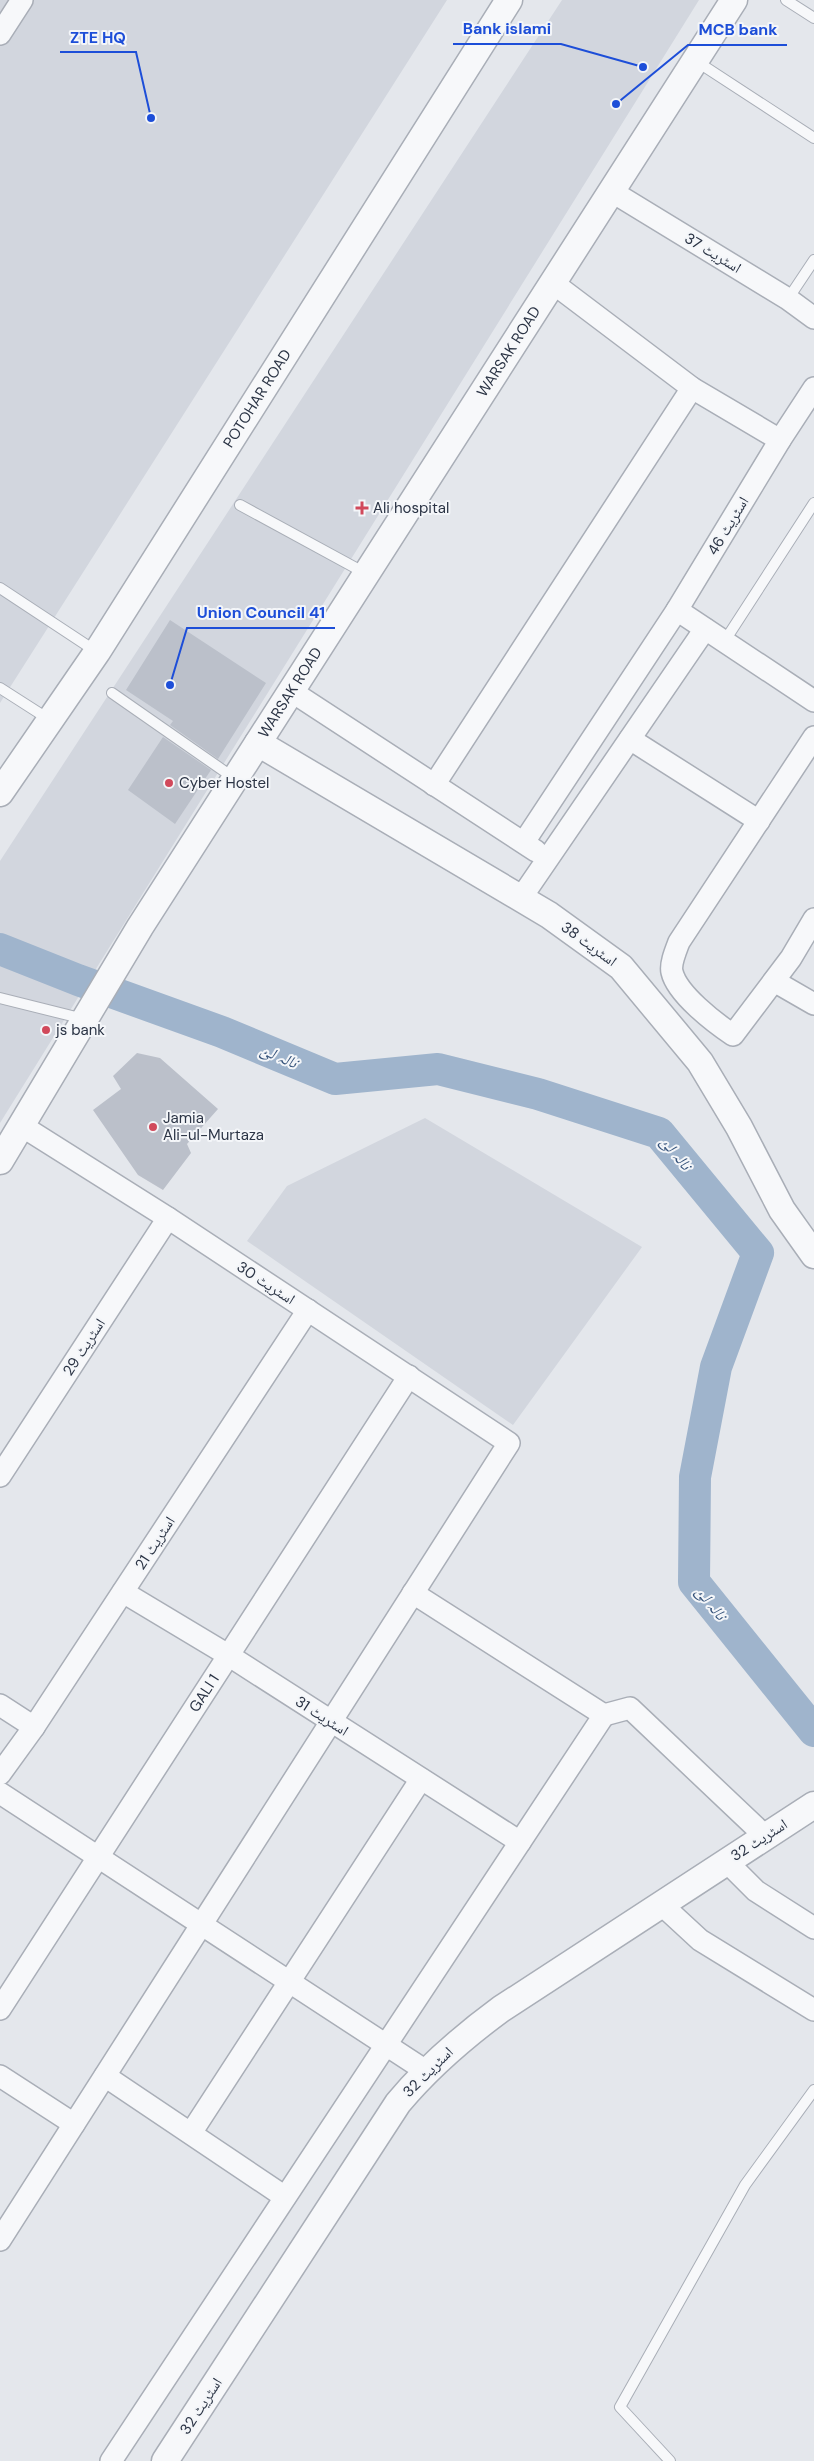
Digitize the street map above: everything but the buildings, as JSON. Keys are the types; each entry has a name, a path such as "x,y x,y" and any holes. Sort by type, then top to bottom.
{"street":[{"path":"0,34 22,0"},
{"name":"POTOHAR ROAD","path":"0,793 97,652 509,0"},
{"name":"WARSAK ROAD","path":"1,1157 22,1126 140,928 235,778 734,0"},
{"name":"اسٹریٹ 37","path":"611,191 788,298 814,318"},
{"path":"553,283 692,388 780,440"},
{"path":"434,785 692,388"},
{"name":"اسٹریٹ 46","path":"524,842 678,610 780,440 814,388"},
{"path":"678,610 814,700"},
{"path":"521,898 705,629"},
{"path":"291,691 524,842 548,860"},
{"path":"814,738 678,942 671,970 676,982 697,1006 733,1035 774,981 814,919"},
{"path":"630,739 759,821"},
{"name":"اسٹریٹ 38","path":"258,743 521,898 621,968 700,1062 739,1127 782,1210 814,1255"},
{"path":"774,981 814,1004"},
{"name":"اسٹریٹ 30","path":"22,1126 168,1218 509,1443 413,1593"},
{"name":"اسٹریٹ 29","path":"3,1466 168,1218"},
{"name":"اسٹریٹ 21","path":"0,1774 34,1727 308,1310"},
{"name":"GALI 1","path":"0,2009 409,1376"},
{"name":"اسٹریٹ 31","path":"123,1592 228,1655 520,1842"},
{"path":"0,2240 413,1593 604,1715"},
{"path":"0,1704 34,1727"},
{"path":"111,2461 604,1715 630,1708 765,1836"},
{"path":"191,2133 292,1982 421,1779"},
{"path":"0,1793 426,2071"},
{"name":"اسٹریٹ 32","path":"165,2461 398,2103 426,2071 468,2033 501,2009 814,1805"},
{"path":"726,1861 756,1891 804,1916 814,1928"},
{"path":"661,1904 700,1940 814,2010"},
{"path":"0,2076 74,2124"},
{"path":"104,2076 285,2198"}],"lane":[{"path":"786,0 800,4 814,18"},
{"path":"695,60 814,138"},
{"path":"788,298 814,260"},
{"path":"240,505 366,574"},
{"path":"724,642 814,505"},
{"path":"0,588 97,652"},
{"path":"0,688 51,721"},
{"path":"112,693 235,778"},
{"path":"0,998 89,1013"},
{"path":"670,2461 620,2407 745,2185 814,2090"}],"shaded area":[{"path":"0,0 447,0 0,703"},
{"path":"562,0 699,0 0,1123 0,861"},
{"path":"425,1118 642,1247 513,1425 247,1241 287,1186"}],"waterway":[{"name":"نالہ لئ","path":"0,949 78,980 222,1032 335,1079 438,1069 538,1094 659,1133 758,1253 716,1367 695,1477 694,1582 814,1731"}],"place":[{"name":"Bank islami","path":"643,67"},
{"name":"MCB bank","path":"616,104"},
{"name":"ZTE HQ","path":"151,118"},
{"name":"Ali hospital","path":"362,508"},
{"name":"Union Council 41","path":"170,685"},
{"name":"Cyber Hostel","path":"169,783"},
{"name":"js bank","path":"46,1030"},
{"name":"Jamia Ali-ul-Murtaza","path":"153,1127"}]}
